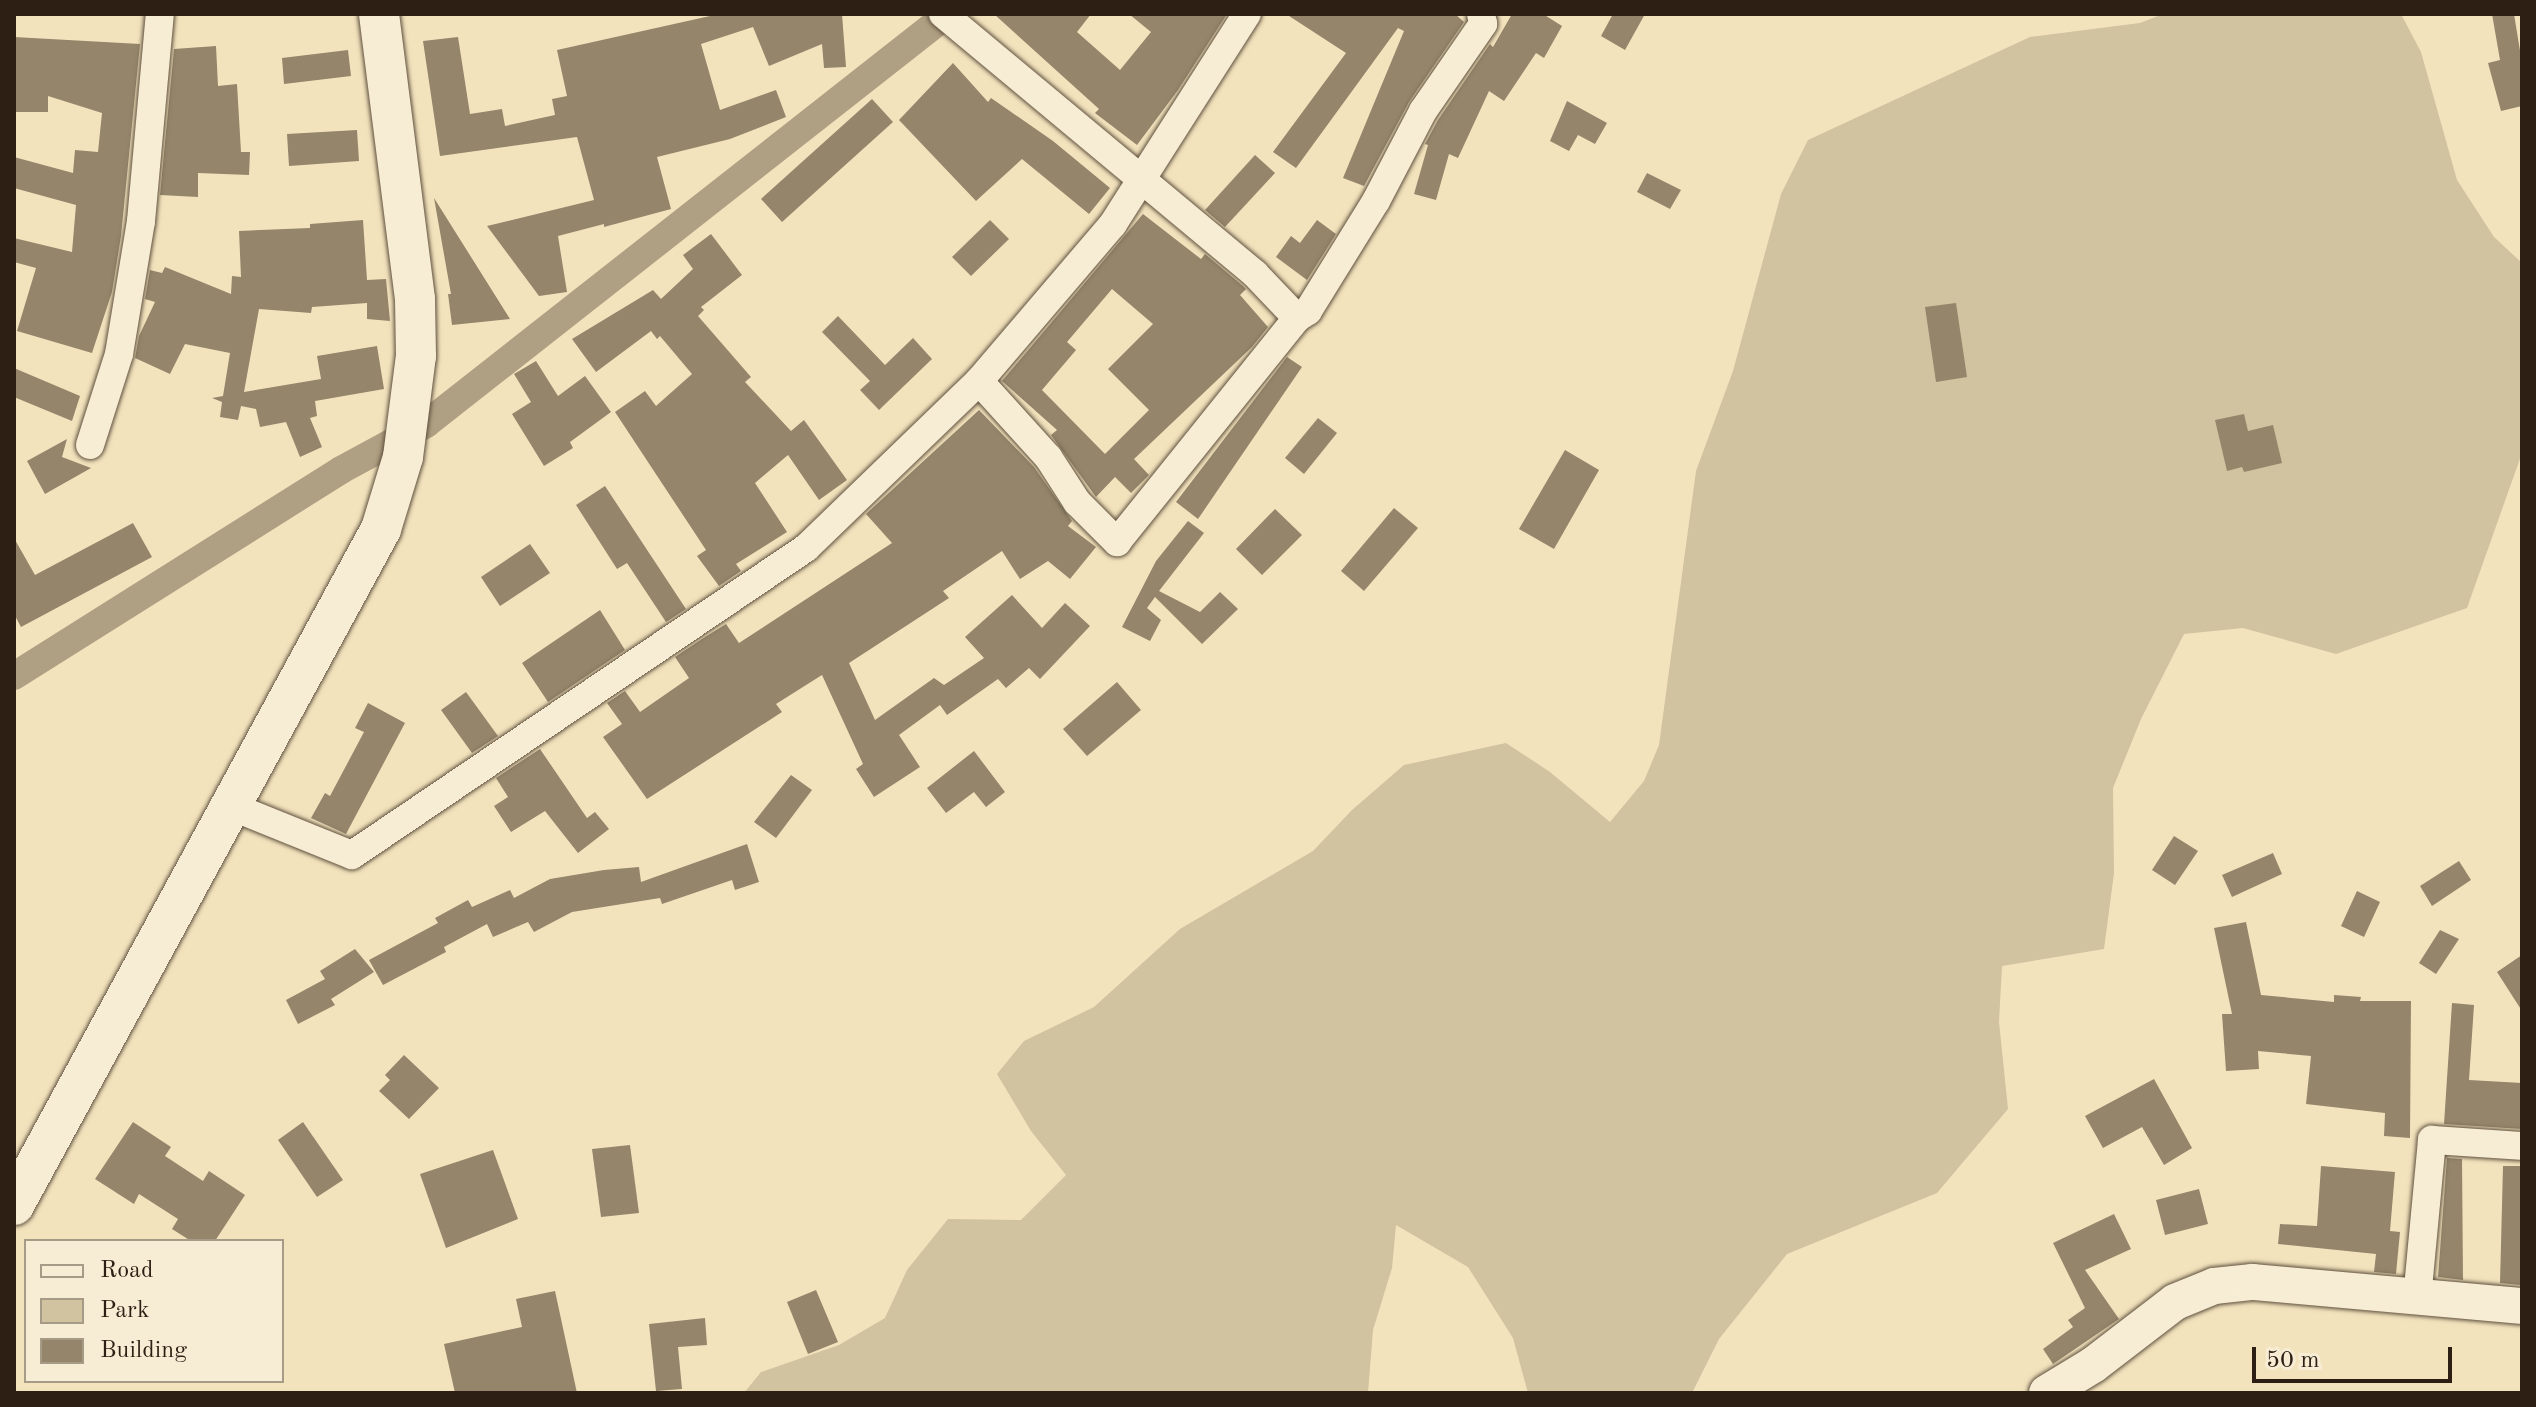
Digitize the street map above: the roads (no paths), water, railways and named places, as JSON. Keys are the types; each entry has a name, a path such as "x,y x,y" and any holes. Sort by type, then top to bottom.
{"main road":[{"path":"14,1205 233,807 381,529 403,457 416,356 415,299 379,14"}],"street":[{"path":"90,445 119,354 141,221 160,14"},
{"path":"943,14 1255,274 1297,318"},
{"path":"233,807 352,855 806,548 979,381 1113,224 1247,14"},
{"path":"979,381 1048,457 1077,502 1117,542 1297,318 1308,311 1376,201 1423,111 1483,24 1481,14"},
{"path":"2417,1299 2432,1140 2522,1146"},
{"path":"2047,1393 2093,1365 2175,1302 2214,1286 2253,1282 2522,1306"}],"waterway":[{"path":"14,676 341,470 426,424 948,14"}]}
